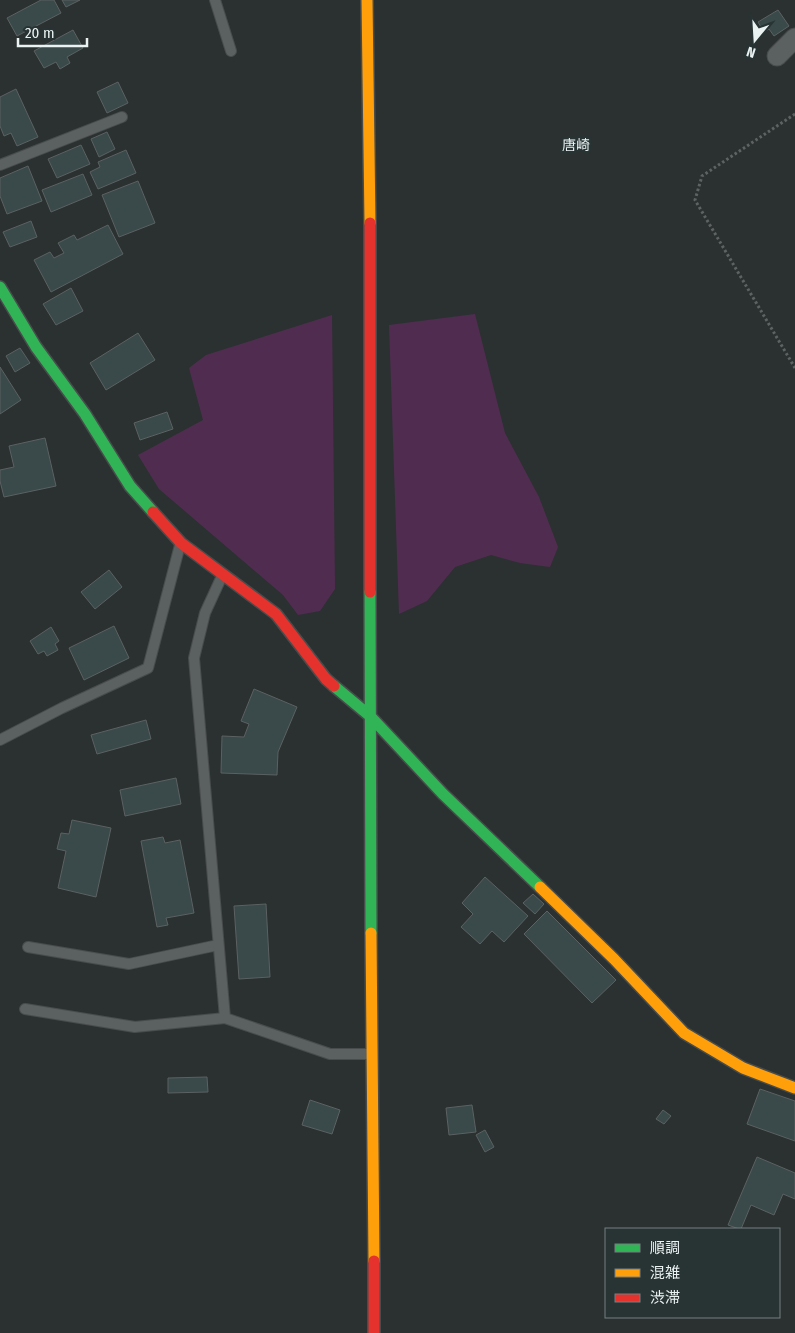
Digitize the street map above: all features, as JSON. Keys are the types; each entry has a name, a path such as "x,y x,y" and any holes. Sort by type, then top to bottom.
{"street":[{"path":"367,0 370,216 370,716 374,1333"},
{"path":"777,56 795,38"},
{"path":"0,287 36,347 86,414 130,486 181,543 276,614 326,679 370,716 443,794 614,959 684,1033 743,1068 795,1088"}],"lane":[{"path":"215,0 231,51"},
{"path":"0,166 122,117"},
{"path":"0,740 62,708 148,668 181,543"},
{"path":"223,575 205,613 194,658 224,1018"},
{"path":"28,947 130,964 218,944"},
{"path":"25,1009 135,1027 224,1018 330,1054 373,1054"}],"path":[{"path":"795,114 702,176 696,200 795,368"}],"shaded area":[{"path":"475,314 505,433 539,497 558,547 550,567 520,563 491,555 455,567 427,601 399,614 389,325"},
{"path":"332,315 335,589 320,611 298,615 283,595 159,489 138,455 203,420 189,368 206,355"}],"building":[{"path":"41,0 54,0 61,13 17,36 7,18"},
{"path":"62,0 80,0 66,7"},
{"path":"778,10 789,26 774,36 769,29 764,32 758,22"},
{"path":"73,30 83,48 67,57 70,63 60,69 56,62 44,68 34,51"},
{"path":"118,82 128,103 107,113 97,92"},
{"path":"16,89 38,137 17,146 11,133 4,136 0,126 0,97"},
{"path":"107,132 115,149 99,157 91,139"},
{"path":"81,145 90,164 57,178 48,159"},
{"path":"126,150 136,173 98,189 90,172 100,167 98,162"},
{"path":"28,166 42,201 7,214 0,196 0,178"},
{"path":"83,174 92,195 51,212 42,190"},
{"path":"138,181 155,223 119,237 102,195"},
{"path":"31,221 37,237 10,247 3,232"},
{"path":"108,225 123,254 51,292 34,260 50,252 54,258 64,253 58,243 74,235 77,240"},
{"path":"71,288 83,311 56,325 43,304"},
{"path":"138,333 155,360 106,390 90,363"},
{"path":"20,348 30,363 15,372 6,356"},
{"path":"0,367 21,400 0,414"},
{"path":"167,412 173,429 140,440 134,423"},
{"path":"45,438 56,486 4,497 0,481 0,470 14,467 9,446"},
{"path":"109,570 122,587 95,609 81,592"},
{"path":"114,626 129,658 84,680 69,648"},
{"path":"51,627 59,641 55,644 58,650 47,656 44,651 38,654 30,641"},
{"path":"254,689 297,707 278,752 277,775 221,773 222,736 244,737 249,724 241,721"},
{"path":"146,720 151,739 97,754 91,735"},
{"path":"176,778 181,804 125,816 120,790"},
{"path":"72,820 111,828 96,897 58,888 66,851 57,849 61,833 69,834"},
{"path":"163,837 165,843 180,840 194,913 166,918 168,925 157,927 141,841"},
{"path":"485,877 528,916 504,942 492,931 480,944 461,927 473,914 462,903"},
{"path":"533,894 544,904 535,914 523,903"},
{"path":"266,904 270,977 239,979 234,906"},
{"path":"547,911 616,980 592,1003 524,934"},
{"path":"207,1077 208,1092 168,1093 168,1078"},
{"path":"760,1089 795,1101 795,1141 747,1124"},
{"path":"310,1100 340,1110 332,1134 302,1125"},
{"path":"472,1105 476,1132 449,1135 446,1108"},
{"path":"663,1110 671,1116 664,1124 656,1119"},
{"path":"485,1130 494,1147 485,1152 476,1135"},
{"path":"757,1157 795,1173 795,1199 783,1194 774,1215 751,1205 741,1228 728,1225"}],"traffic: fast":[{"path":"0,287 36,347 85,414 130,486 153,512"},
{"path":"370,592 371,933"},
{"path":"334,686 370,716 443,794 540,887"}],"traffic: slow":[{"path":"367,0 370,223"},
{"path":"540,887 614,959 684,1033 743,1068 795,1088"},
{"path":"371,933 374,1261"}],"traffic: jam":[{"path":"370,223 370,592"},
{"path":"153,512 181,543 276,614 326,679 334,686"},
{"path":"374,1261 374,1333"}],"district":[{"name":"唐崎","path":"576,145"}]}
